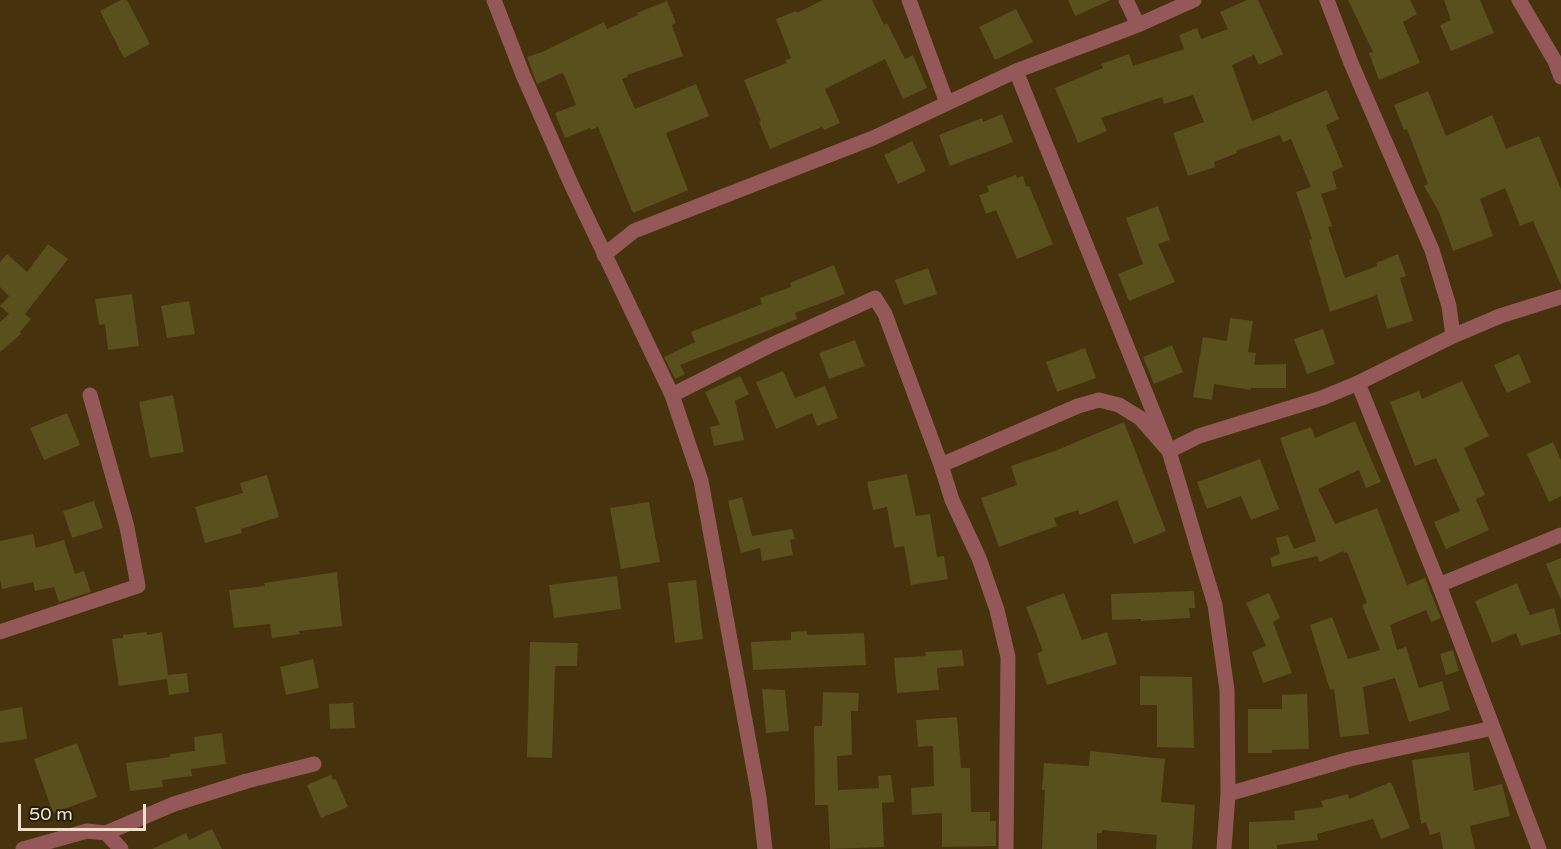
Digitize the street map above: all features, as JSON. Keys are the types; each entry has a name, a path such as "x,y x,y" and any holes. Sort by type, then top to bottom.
{"street":[{"path":"494,0 523,75 604,255 672,395 701,481 759,797 765,849"},
{"path":"909,0 947,103"},
{"path":"1126,0 1138,25"},
{"path":"604,255 634,231 873,138 1016,71 1138,25 1194,0"},
{"path":"1327,0 1351,63 1432,250 1449,306 1453,336"},
{"path":"1519,0 1558,61 1561,77"},
{"path":"1016,71 1169,451 1215,605 1227,690 1228,794 1224,849"},
{"path":"1169,451 1199,436 1322,398 1500,316 1561,297"},
{"path":"672,395 769,346 875,298 885,314 952,500 979,558 997,610 1008,657 1006,849"},
{"path":"1358,383 1439,585 1539,849"},
{"path":"0,632 138,586 127,527 90,395"},
{"path":"941,465 1078,406 1099,400 1119,405 1140,418 1169,451"},
{"path":"1439,585 1561,535"},
{"path":"1228,794 1350,759 1493,728"},
{"path":"23,849 87,831 106,833 174,804 247,781 315,764"},
{"path":"106,833 121,849"}],"building":[{"path":"121,0 127,0 150,44 124,58 100,11"},
{"path":"823,0 872,0 884,25 887,23 905,59 913,55 927,88 903,99 885,59 825,89 840,123 824,130 822,127 770,149 744,80 787,63 785,60 791,58 776,19 796,11 797,13"},
{"path":"1068,0 1111,0 1075,16"},
{"path":"1247,0 1258,0 1283,54 1259,65 1254,55 1232,65 1252,121 1327,90 1339,119 1326,125 1343,167 1332,172 1337,189 1321,194 1332,226 1328,227 1345,278 1377,266 1376,263 1398,254 1406,276 1400,278 1413,321 1387,329 1377,295 1330,312 1309,240 1312,239 1296,192 1311,187 1291,139 1283,142 1280,135 1236,151 1237,153 1214,162 1215,167 1188,176 1173,133 1204,122 1193,95 1164,104 1162,97 1101,118 1107,131 1078,143 1055,88 1103,68 1101,64 1129,54 1133,66 1184,49 1179,35 1197,28 1201,39 1228,29 1220,12"},
{"path":"1348,0 1410,0 1417,14 1403,22 1420,63 1379,80 1369,53 1373,52"},
{"path":"1444,0 1480,0 1494,33 1451,51 1440,25 1451,20"},
{"path":"667,1 676,23 672,25 683,56 627,75 628,77 622,79 635,109 696,84 709,116 666,133 688,190 633,213 598,127 565,138 555,113 576,105 564,75 562,73 537,84 527,57 604,22 607,29 638,15 637,13"},
{"path":"1016,9 1033,42 995,60 979,27"},
{"path":"1428,91 1446,136 1492,115 1506,149 1539,136 1561,189 1561,285 1533,221 1520,226 1505,188 1480,199 1493,236 1453,251 1439,212 1424,186 1428,184 1407,129 1404,130 1394,105"},
{"path":"1002,114 1013,142 950,166 939,135 982,118 983,122"},
{"path":"912,141 926,171 898,184 884,155"},
{"path":"1016,175 1017,178 1023,176 1026,187 1029,186 1053,244 1017,259 996,210 986,214 979,195 989,192 987,186"},
{"path":"1158,206 1170,240 1158,244 1175,282 1129,301 1118,274 1143,264 1126,218"},
{"path":"48,244 68,259 25,314 31,319 20,332 21,334 0,352 0,322 9,314 0,306 9,296 0,287 0,262 7,254 27,272"},
{"path":"834,265 845,294 795,313 797,319 680,365 685,374 675,379 664,357 695,342 691,332 762,304 760,298 791,287 790,283"},
{"path":"928,268 937,294 904,305 895,280"},
{"path":"132,294 139,346 108,350 105,324 99,325 95,299"},
{"path":"189,301 195,334 167,338 161,306"},
{"path":"1230,318 1253,321 1248,352 1256,353 1254,365 1286,364 1286,388 1251,388 1251,390 1214,384 1212,400 1193,397 1203,337 1227,341"},
{"path":"1323,329 1335,364 1307,374 1294,339"},
{"path":"855,340 865,366 829,379 819,353"},
{"path":"1172,345 1183,372 1154,384 1143,357"},
{"path":"1085,348 1096,378 1057,392 1046,362"},
{"path":"1519,354 1531,382 1507,393 1494,365"},
{"path":"783,371 795,398 825,386 838,418 817,426 812,413 776,429 756,382"},
{"path":"740,376 749,394 735,401 744,440 714,446 710,427 720,425 705,392"},
{"path":"1462,381 1489,436 1464,448 1485,495 1476,499 1489,530 1446,549 1434,522 1460,511 1436,458 1415,466 1390,402 1419,391 1422,399"},
{"path":"173,395 184,452 150,458 139,402"},
{"path":"67,413 80,445 44,460 30,428"},
{"path":"1355,421 1381,482 1366,488 1359,470 1318,489 1335,524 1377,508 1407,585 1425,578 1441,618 1431,622 1426,610 1390,625 1397,650 1406,647 1419,688 1442,681 1450,710 1409,722 1395,678 1363,687 1369,734 1340,737 1334,689 1330,690 1310,625 1332,617 1348,659 1380,650 1362,605 1367,603 1347,552 1343,551 1320,562 1317,556 1272,567 1270,558 1280,554 1276,538 1288,535 1294,549 1316,541 1280,438 1311,427 1315,438"},
{"path":"1124,422 1166,531 1134,544 1117,500 1080,515 1078,510 1054,518 1057,526 999,547 981,498 1017,485 1011,466 1055,451"},
{"path":"1553,442 1561,460 1561,496 1549,502 1527,454"},
{"path":"1260,459 1279,509 1251,520 1241,496 1207,509 1197,482"},
{"path":"907,474 916,516 930,514 937,557 944,556 948,579 911,585 904,546 894,548 887,507 873,510 867,482"},
{"path":"267,475 279,517 241,529 242,533 205,543 195,507 243,493 240,483"},
{"path":"742,497 752,536 792,529 795,539 790,540 793,555 762,561 760,548 741,553 728,501"},
{"path":"94,501 103,528 72,538 63,511"},
{"path":"649,502 660,562 621,569 610,508"},
{"path":"33,534 36,548 64,540 75,574 84,571 91,592 59,602 54,587 35,591 33,582 2,589 0,541"},
{"path":"1561,558 1561,600 1546,564"},
{"path":"337,572 342,626 299,631 300,634 272,638 270,624 234,628 229,590 265,586 264,583"},
{"path":"617,576 621,609 554,618 549,585"},
{"path":"696,580 703,639 675,643 668,583"},
{"path":"1517,583 1530,615 1554,608 1561,634 1521,646 1516,633 1492,643 1475,601"},
{"path":"1194,591 1195,608 1189,608 1190,618 1112,620 1111,594"},
{"path":"1064,593 1082,640 1107,632 1117,664 1047,685 1037,653 1043,651 1026,607"},
{"path":"1269,593 1280,618 1273,622 1292,673 1263,683 1252,652 1266,646 1246,603"},
{"path":"807,631 807,635 864,633 866,665 753,670 751,642 791,640 791,632"},
{"path":"146,632 147,635 162,632 168,675 187,673 189,692 169,695 167,679 119,686 112,639"},
{"path":"530,642 578,643 577,666 555,666 552,758 527,757"},
{"path":"962,650 964,666 937,668 939,690 897,693 894,658 926,656 925,652"},
{"path":"1453,650 1459,671 1446,675 1440,654"},
{"path":"313,659 319,688 286,695 280,667"},
{"path":"1140,676 1192,677 1194,748 1157,747 1157,705 1140,705"},
{"path":"762,689 785,690 789,731 766,733"},
{"path":"823,692 859,693 858,711 851,711 852,755 837,756 838,790 879,788 878,776 891,775 894,802 882,803 884,847 830,849 828,805 815,805 814,726 822,726"},
{"path":"1307,694 1309,749 1248,753 1248,709 1282,709 1282,695"},
{"path":"353,703 355,728 330,729 329,704"},
{"path":"22,707 27,739 0,743 0,711"},
{"path":"957,717 961,768 970,768 971,812 990,812 990,821 996,821 996,846 942,847 942,813 912,815 911,788 934,786 933,746 918,747 916,720"},
{"path":"222,733 226,764 191,769 192,776 162,780 163,787 130,791 126,763 195,751 194,737"},
{"path":"77,743 97,797 53,813 34,759"},
{"path":"1090,751 1165,759 1161,802 1195,805 1192,849 1156,849 1157,835 1102,830 1102,833 1097,833 1097,849 1042,849 1044,763 1089,766"},
{"path":"1469,752 1474,791 1502,784 1510,816 1470,826 1475,849 1443,849 1440,832 1430,835 1426,822 1421,824 1412,760"},
{"path":"331,775 333,780 336,779 348,807 321,818 307,785"},
{"path":"1391,782 1410,828 1381,839 1373,819 1317,834 1318,840 1277,845 1277,849 1249,849 1249,822 1295,820 1294,811 1323,807 1321,801 1348,794 1349,799"},
{"path":"212,829 222,849 152,849 186,833 189,840"}]}
